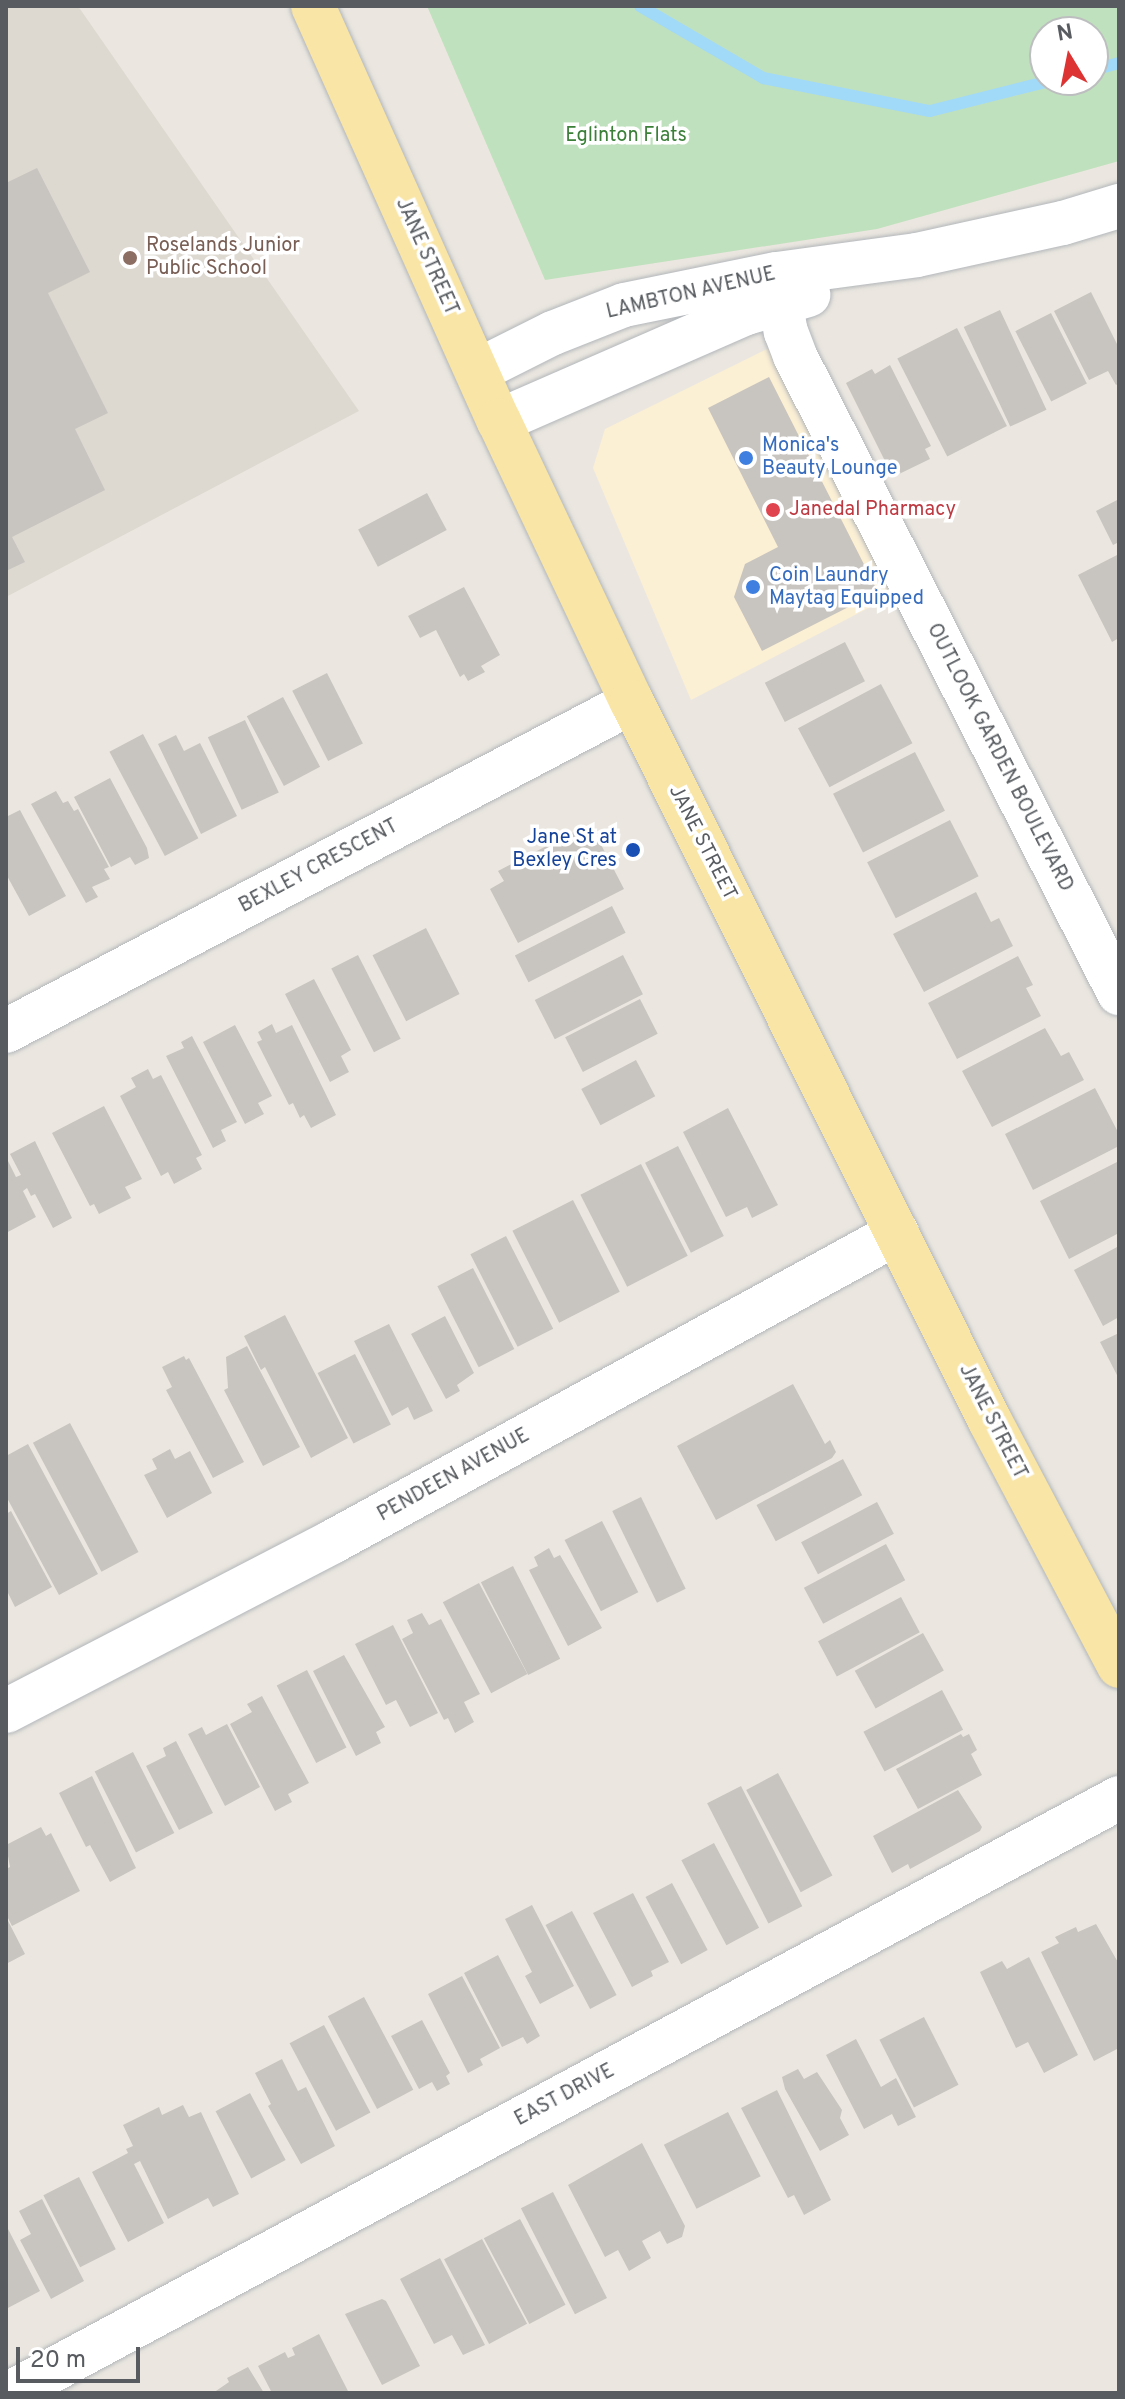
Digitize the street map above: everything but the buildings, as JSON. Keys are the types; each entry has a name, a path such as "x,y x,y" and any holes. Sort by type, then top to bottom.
{"main road":[{"name":"JANE STREET","path":"313,6 499,421 632,702 990,1421 1119,1666"}],"street":[{"name":"LAMBTON AVENUE","path":"477,371 553,333 624,305 777,274 917,255 1063,223 1119,206"},
{"name":"LAMBTON AVENUE","path":"499,421 746,313 781,305 917,255"},
{"name":"OUTLOOK GARDEN BOULEVARD","path":"781,305 795,356 1119,993"},
{"name":"BEXLEY CRESCENT","path":"6,1031 632,702"},
{"name":"PENDEEN AVENUE","path":"6,1711 332,1542 897,1233"},
{"name":"EAST DRIVE","path":"10,2393 1119,1798"}],"shaded area":[{"name":"Roselands Junior Public School","path":"6,6 78,6 359,411 6,597"},
{"path":"777,344 905,589 691,700 593,468 605,429"}],"green space":[{"name":"Eglinton Flats","path":"427,6 1119,6 1119,161 877,229 545,280"}],"waterway":[{"path":"640,6 763,78 930,111 1029,86"},
{"path":"1109,66 1119,63"}],"place":[{"name":"Roselands Junior Public School","path":"130,258"},
{"name":"Monica's Beauty Lounge","path":"746,458"},
{"name":"Janedal Pharmacy","path":"773,510"},
{"name":"Coin Laundry Maytag Equipped","path":"753,587"},
{"name":"Jane St at Bexley Cres","path":"633,850"}]}
